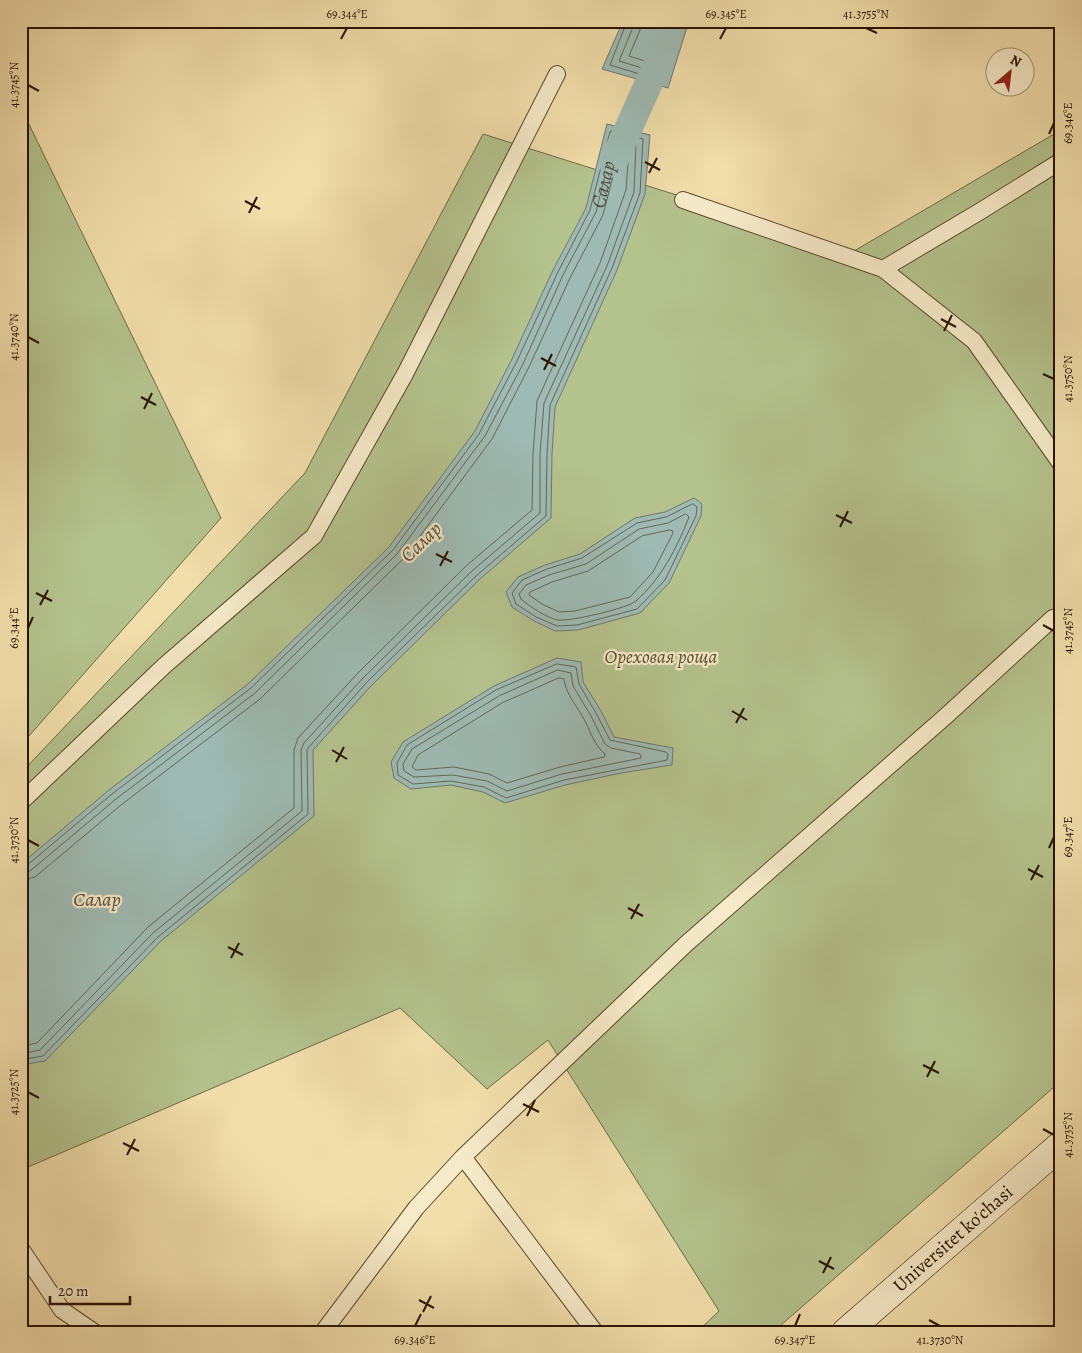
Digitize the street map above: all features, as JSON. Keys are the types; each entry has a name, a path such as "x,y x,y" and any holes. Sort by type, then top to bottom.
{"main road":[{"name":"Universitet ko'chasi","path":"846,1332 1061,1145"}],"lane":[{"path":"21,802 164,666 314,536 405,374 557,74"},
{"path":"883,269 1061,162"},
{"path":"683,200 883,269 974,341 1061,464"},
{"path":"323,1332 416,1208 463,1157 686,944 1053,618 1061,620"},
{"path":"463,1157 595,1332"},
{"path":"21,1249 62,1310 94,1332"}],"green space":[{"path":"21,108 221,518 21,745"},
{"name":"Ореховая роща","path":"1061,130 1061,1081 773,1332 697,1332 719,1311 548,1040 487,1089 400,1008 21,1170 21,773 305,473 483,134 854,251"}],"water":[{"path":"623,21 689,21 668,88 602,69"},
{"name":"Салар","path":"607,124 650,135 645,194 617,270 555,407 551,518 480,579 371,686 313,750 314,816 161,941 45,1061 21,1065 21,864 109,790 248,684 389,547 475,431 512,359 553,270 586,208"},
{"path":"694,498 702,504 701,516 669,583 640,613 578,630 555,631 534,621 512,607 506,592 518,577 545,565 580,554 635,518 665,512"},
{"path":"557,658 581,662 583,682 614,737 673,748 672,765 621,773 565,785 505,803 483,792 451,785 411,789 394,778 391,762 403,742 494,686"}],"waterway":[{"name":"Салар","path":"613,163 660,58 671,21"}]}
